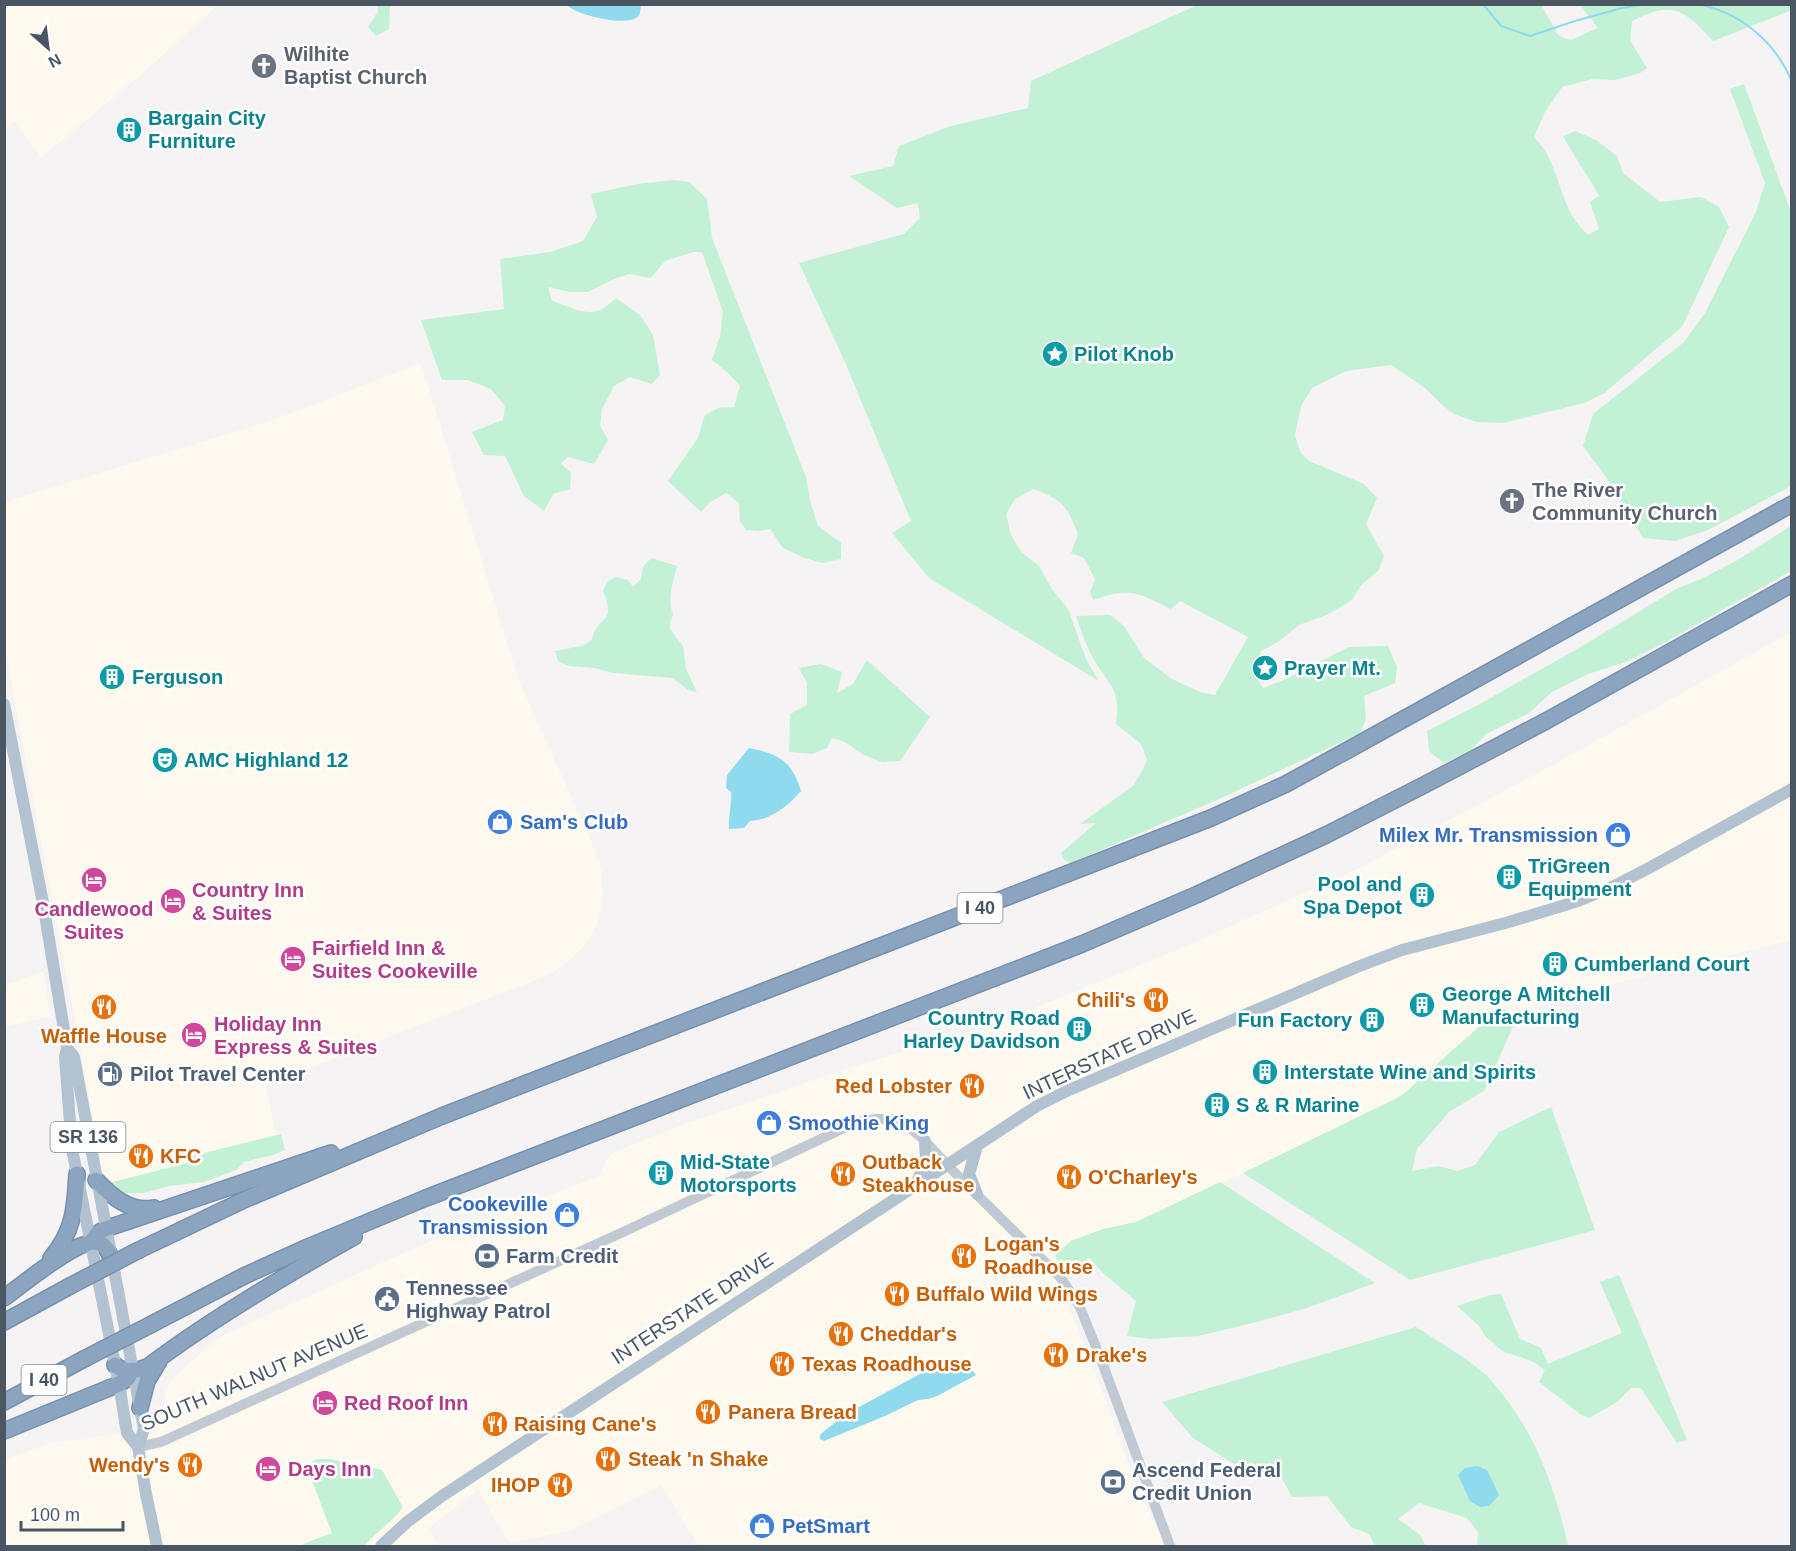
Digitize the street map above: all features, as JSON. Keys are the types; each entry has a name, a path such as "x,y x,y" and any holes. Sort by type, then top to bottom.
{"highway":[{"name":"I 40","path":"4,1322 139,1250 246,1199 442,1116 1211,818 1286,784 1791,504"},
{"name":"I 40","path":"4,1402 244,1276 308,1247 426,1198 1082,944 1196,895 1326,835 1426,784 1557,715 1791,584"},
{"path":"91,1242 98,1233 105,1229 180,1202 442,1116"},
{"path":"26,1283 61,1246 69,1229 74,1213 77,1174"},
{"path":"96,1180 118,1200 129,1206 148,1209 180,1202"},
{"path":"115,1365 124,1371 146,1368 299,1268 426,1198"},
{"path":"4,1298 69,1251 91,1242 100,1243 111,1258"},
{"path":"140,1408 147,1381 163,1355"},
{"path":"4,1431 119,1384 128,1378 132,1370"}],"main road":[{"name":"SR 136","path":"4,704 43,903 67,1048 65,1058 70,1132 77,1174 127,1433 138,1447 157,1546"},
{"name":"INTERSTATE DRIVE","path":"381,1546 424,1508 444,1494 1037,1106 1069,1090 1357,967 1402,950 1545,912 1614,886 1791,789"},
{"name":"SR 136","path":"67,1048 74,1057 144,1429 138,1447"},
{"path":"916,1186 927,1160 925,1141"},
{"path":"976,1194 969,1174 977,1146"}],"street":[{"name":"SOUTH WALNUT AVENUE","path":"138,1447 161,1442 621,1233 861,1120 892,1119 909,1127 925,1141 1060,1276 1079,1305 1170,1546"}],"shaded area":[{"path":"5,4 218,5 151,66 41,158 14,121 5,128"},
{"path":"421,363 518,678 591,841 601,869 603,896 598,922 588,941 571,960 551,974 266,1085 276,1135 192,1156 187,1163 105,1184 100,1173 93,1117 5,650 4,502 273,420"},
{"path":"1791,632 1791,940 1570,995 1517,1017 1501,1007 1401,1096 1243,1173 1136,1222 1103,1229 1055,1255 1061,1268 1070,1312 1083,1340 1130,1468 1165,1546 699,1546 661,1486 569,1531 509,1543 478,1490 429,1528 438,1546 5,1546 5,1459 51,1443 109,1435 154,1433 165,1414 165,1394 172,1379 219,1337 410,1250 599,1176 612,1153 679,1126 839,1071 1000,1022 1184,947 1359,868 1558,762"},
{"path":"44,971 50,1016 5,1027 5,985"}],"green space":[{"path":"1791,4 1792,10 1713,41 1694,21 1677,11 1657,11 1646,15 1632,21 1630,40 1647,68 1640,73 1615,80 1592,79 1562,87 1545,112 1534,137 1547,153 1573,217 1588,235 1599,229 1590,202 1599,196 1563,136 1575,131 1596,140 1617,156 1623,173 1660,202 1701,197 1719,207 1729,227 1682,327 1603,394 1584,403 1503,423 1477,422 1454,414 1425,388 1391,365 1346,371 1312,388 1301,406 1295,435 1300,452 1309,461 1364,484 1377,498 1366,524 1384,556 1378,571 1361,585 1352,600 1329,614 1299,625 1278,642 1261,651 1253,671 1263,688 1284,680 1349,647 1388,646 1397,667 1395,683 1364,696 1366,719 1360,733 1228,795 1071,863 1064,860 1061,853 1096,823 1080,824 1133,786 1147,760 1141,744 1116,724 1115,693 1090,651 1076,616 1110,615 1124,626 1144,658 1172,679 1200,692 1215,695 1248,637 1180,601 1171,609 1133,593 1116,594 1093,600 1090,592 1095,579 1084,558 1071,553 1078,534 1067,510 1051,496 1033,489 1015,499 1006,514 1011,535 1021,552 1039,566 1052,589 1068,609 1086,659 1099,681 929,578 892,533 911,521 845,362 799,263 904,234 920,218 918,203 897,208 849,176 893,166 899,146 951,126 1028,108 1031,81 1197,5 1541,5 1559,36 1571,40 1598,28 1581,6 1583,5"},
{"path":"378,5 390,5 389,29 376,36 368,27 378,11"},
{"path":"1744,84 1791,212 1791,486 1708,530 1675,541 1643,538 1606,477 1583,446 1593,414 1684,342 1705,313 1756,212 1765,183 1730,89"},
{"path":"673,180 689,182 707,199 712,238 806,477 818,526 841,543 841,559 822,563 802,557 783,548 770,529 746,530 740,521 739,503 726,493 710,502 701,512 668,481 698,438 705,415 718,408 734,407 740,386 712,360 720,336 723,312 702,252 693,252 665,261 651,278 629,274 588,292 570,292 548,287 552,301 578,310 593,312 600,310 616,298 640,315 653,335 660,375 652,384 630,377 614,386 602,409 600,426 608,440 594,464 568,457 561,463 571,473 570,489 553,494 544,511 524,496 505,456 484,455 472,432 503,420 505,406 491,389 468,380 442,380 421,320 504,309 500,259 550,252 583,241 597,217 591,194 637,184"},
{"path":"1791,526 1791,571 1664,643 1626,662 1588,674 1552,692 1529,713 1486,734 1470,751 1444,763 1429,751 1427,731 1584,645 1678,588 1736,561"},
{"path":"651,558 677,566 672,584 671,609 673,615 670,629 683,646 686,669 697,692 688,690 673,678 613,673 595,668 569,666 558,661 555,651 582,646 592,640 594,632 607,615 607,602 603,591 608,581 617,577 628,580 633,587 641,579 643,567"},
{"path":"867,660 930,717 900,761 882,762 862,754 845,742 832,738 827,748 813,754 789,752 790,714 807,705 807,683 799,668 821,664 842,672 837,693 853,684"},
{"path":"1501,1007 1517,1017 1485,1090 1449,1112 1417,1149 1412,1171 1438,1166 1457,1171 1475,1165 1499,1132 1551,1107 1595,1230 1410,1280 1243,1173 1401,1096"},
{"path":"281,1134 285,1150 244,1162 236,1170 204,1182 169,1186 144,1193 118,1193 105,1184 187,1163 192,1156"},
{"path":"1220,1182 1375,1283 1304,1309 1253,1323 1198,1336 1150,1339 1127,1336 1136,1301 1088,1257 1077,1274 1061,1268 1055,1255 1071,1241 1103,1229 1136,1222"},
{"path":"1619,1275 1687,1440 1677,1443 1641,1388 1631,1388 1617,1402 1589,1418 1580,1414 1539,1382 1545,1370 1532,1361 1504,1352 1486,1337 1479,1326 1457,1306 1501,1294 1520,1339 1541,1348 1548,1364 1622,1333 1600,1282"},
{"path":"1416,1327 1485,1374 1515,1412 1544,1467 1558,1506 1568,1546 1477,1546 1478,1532 1467,1518 1419,1503 1398,1519 1420,1535 1426,1546 1375,1546 1369,1534 1351,1527 1327,1496 1292,1497 1279,1473 1234,1464 1193,1438 1162,1402"},
{"path":"317,1459 330,1459 382,1470 403,1507 363,1546 298,1546 332,1533 306,1465"}],"water":[{"path":"641,4 638,17 621,21 589,16 567,5"},
{"path":"749,748 769,753 783,761 793,772 801,791 785,807 772,815 750,821 744,828 729,829 731,792 726,788 727,775"},
{"path":"960,1363 976,1375 937,1396 918,1400 824,1441 820,1439 823,1432 846,1414 931,1368"},
{"path":"1477,1466 1487,1470 1499,1495 1489,1506 1480,1507 1470,1501 1458,1475 1465,1468"}],"waterway":[{"path":"1483,4 1501,26 1530,36 1622,8 1647,4"},
{"path":"1695,4 1726,13 1754,30 1776,54 1792,82"}],"place":[{"name":"Wilhite Baptist Church","path":"264,66"},
{"name":"Bargain City Furniture","path":"129,130"},
{"name":"Pilot Knob","path":"1055,354"},
{"name":"The River Community Church","path":"1512,501"},
{"name":"Prayer Mt.","path":"1265,668"},
{"name":"Ferguson","path":"112,677"},
{"name":"AMC Highland 12","path":"165,760"},
{"name":"Sam's Club","path":"500,822"},
{"name":"Milex Mr. Transmission","path":"1618,835"},
{"name":"TriGreen Equipment","path":"1509,877"},
{"name":"Candlewood Suites","path":"94,880"},
{"name":"Pool and Spa Depot","path":"1422,895"},
{"name":"Country Inn & Suites","path":"173,901"},
{"name":"Fairfield Inn & Suites Cookeville","path":"293,959"},
{"name":"Cumberland Court","path":"1555,964"},
{"name":"Chili's","path":"1156,1000"},
{"name":"George A Mitchell Manufacturing","path":"1422,1005"},
{"name":"Waffle House","path":"104,1007"},
{"name":"Fun Factory","path":"1372,1020"},
{"name":"Country Road Harley Davidson","path":"1079,1029"},
{"name":"Holiday Inn Express & Suites","path":"194,1035"},
{"name":"Interstate Wine and Spirits","path":"1265,1072"},
{"name":"Pilot Travel Center","path":"110,1074"},
{"name":"Red Lobster","path":"972,1086"},
{"name":"S & R Marine","path":"1217,1105"},
{"name":"Smoothie King","path":"769,1123"},
{"name":"KFC","path":"141,1156"},
{"name":"Mid-State Motorsports","path":"661,1173"},
{"name":"Outback Steakhouse","path":"843,1174"},
{"name":"O'Charley's","path":"1069,1177"},
{"name":"Cookeville Transmission","path":"567,1215"},
{"name":"Farm Credit","path":"487,1256"},
{"name":"Logan's Roadhouse","path":"964,1256"},
{"name":"Buffalo Wild Wings","path":"897,1294"},
{"name":"Tennessee Highway Patrol","path":"387,1299"},
{"name":"Cheddar's","path":"841,1334"},
{"name":"Drake's","path":"1056,1355"},
{"name":"Texas Roadhouse","path":"782,1364"},
{"name":"Red Roof Inn","path":"325,1403"},
{"name":"Panera Bread","path":"708,1412"},
{"name":"Raising Cane's","path":"495,1424"},
{"name":"Steak 'n Shake","path":"608,1459"},
{"name":"Wendy's","path":"190,1465"},
{"name":"Days Inn","path":"268,1469"},
{"name":"Ascend Federal Credit Union","path":"1113,1482"},
{"name":"IHOP","path":"560,1485"},
{"name":"PetSmart","path":"762,1526"}]}
